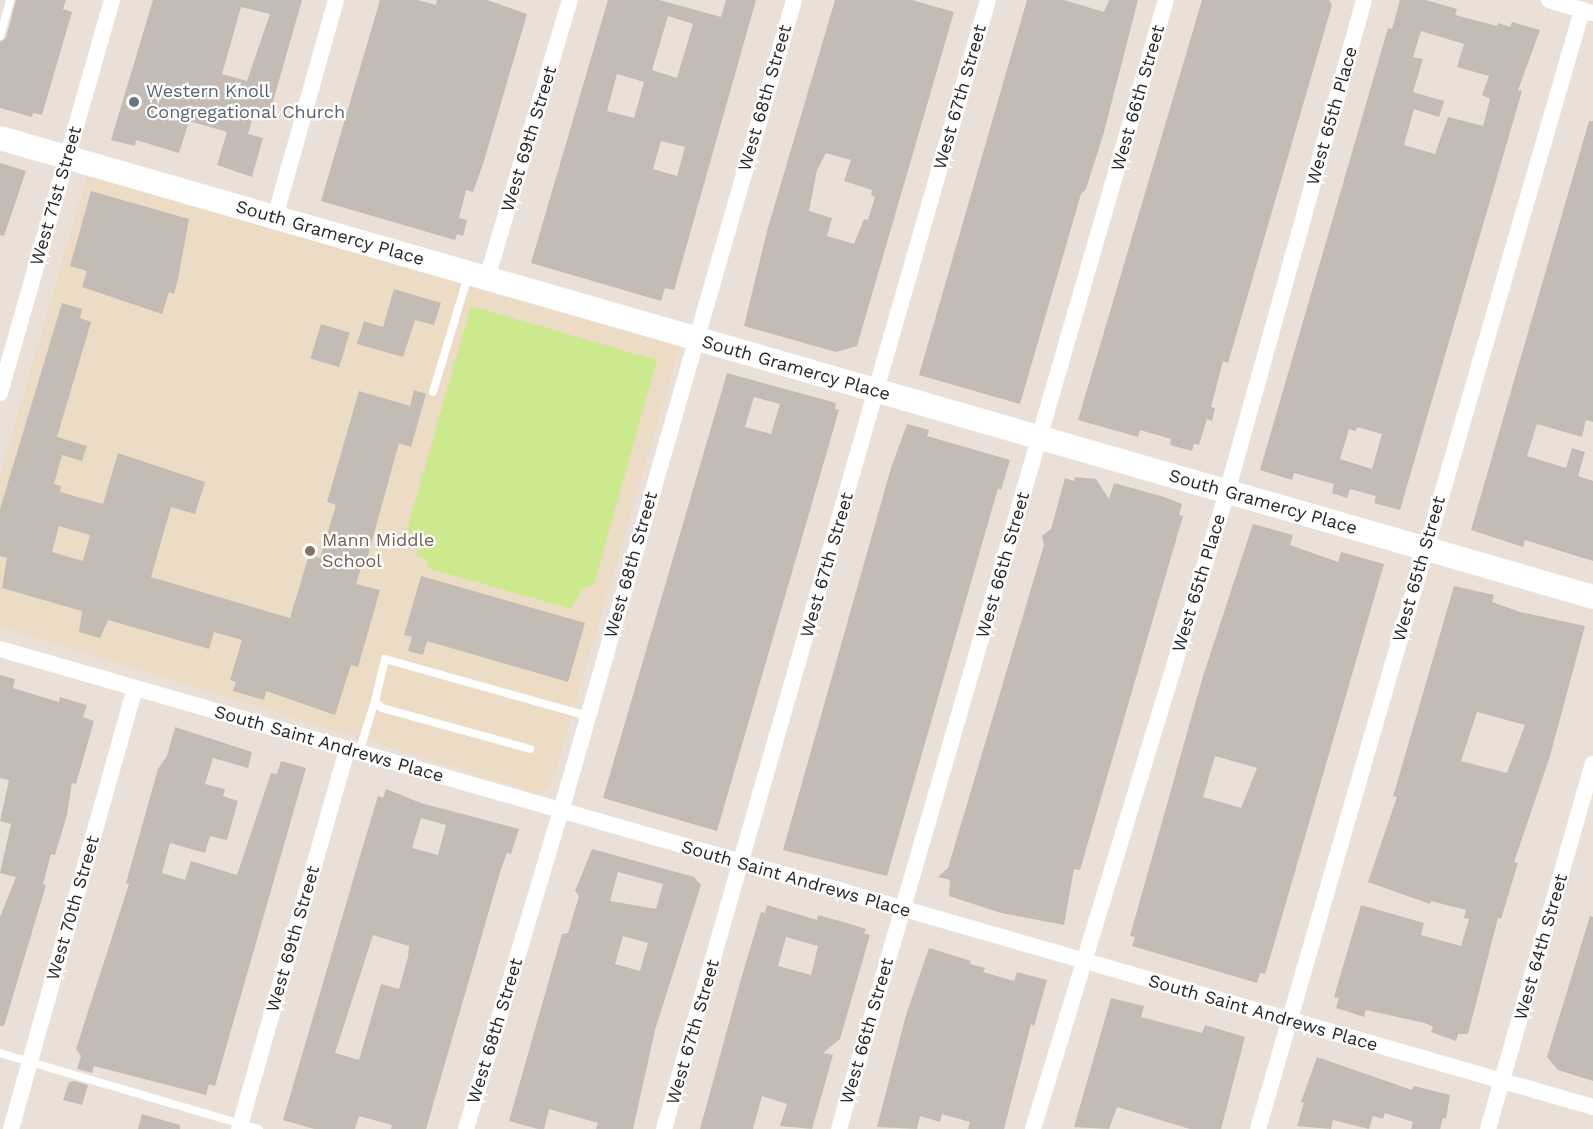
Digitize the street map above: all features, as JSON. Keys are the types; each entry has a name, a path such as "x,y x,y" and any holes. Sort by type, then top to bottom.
{"street":[{"name":"West 71st Street","path":"0,393 112,0"},
{"path":"275,217 336,0"},
{"name":"West 69th Street","path":"478,276 570,0"},
{"name":"West 68th Street","path":"466,1129 561,810 794,0"},
{"name":"West 67th Street","path":"664,1129 988,0"},
{"name":"West 66th Street","path":"839,1129 1166,0"},
{"name":"West 65th Place","path":"1033,1129 1082,961 1227,492 1364,0"},
{"path":"1549,0 1588,11"},
{"name":"West 65th Street","path":"1258,1129 1425,549 1588,11"},
{"name":"South Gramercy Place","path":"0,138 1593,597"},
{"name":"South Saint Andrews Place","path":"0,649 1593,1107"},
{"name":"West 70th Street","path":"11,1129 135,688"},
{"name":"West 69th Street","path":"240,1126 353,750"},
{"name":"West 64th Street","path":"1488,1129 1593,764"}],"lane":[{"path":"0,36 10,0"},
{"path":"433,392 478,276"},
{"path":"353,750 375,700 385,659 588,716"},
{"path":"375,700 382,708 530,749"},
{"path":"0,1053 240,1126 259,1129"}],"shaded area":[{"name":"Mann Middle School","path":"87,176 680,346 551,787 540,794 0,627 0,475"}],"green space":[{"path":"471,306 657,360 594,584 581,590 571,609 427,568 428,561 416,555 419,545 407,529"}],"building":[{"path":"16,0 66,0 63,9 72,12 42,115 33,113 32,117 0,108 0,42 6,38"},
{"path":"153,0 302,0 270,112 255,109 248,134 263,138 252,177 217,165 227,132 189,121 179,153 136,140 135,146 111,140","holes":["241,7 270,14 247,81 222,74"]},
{"path":"380,0 418,0 436,5 437,0 487,0 527,14 484,161 473,192 466,190 459,218 467,220 463,236 457,234 455,240 321,201"},
{"path":"608,0 659,0 721,17 726,0 756,0 674,290 665,288 661,301 531,263","holes":["668,16 693,24 677,78 652,70","617,74 644,82 634,118 607,111","661,141 685,147 677,176 653,169"]},
{"path":"835,0 912,0 954,12 857,346 836,352 744,326 767,231","holes":["826,153 851,160 844,181 872,190 871,195 875,197 868,220 864,219 854,244 827,236 832,218 809,211 817,170"]},
{"path":"1027,0 1064,0 1104,12 1109,0 1138,0 1104,132 1086,189 1081,194 1020,404 919,375"},
{"path":"1202,0 1329,0 1332,5 1228,363 1223,361 1211,407 1215,408 1212,421 1207,419 1199,445 1194,444 1192,451 1170,445 1171,439 1140,430 1138,437 1078,420"},
{"path":"1400,0 1426,0 1457,9 1455,15 1497,26 1498,23 1510,27 1512,22 1540,30 1518,90 1522,91 1400,510 1374,503 1376,496 1350,489 1347,498 1332,493 1334,484 1294,473 1292,480 1260,470 1388,28 1392,29","holes":["1421,31 1464,44 1457,67 1489,76 1482,95 1490,99 1483,126 1448,117 1435,154 1404,145 1414,109 1439,117 1444,101 1413,92 1423,59 1413,57","1357,427 1382,434 1372,469 1340,459 1349,429 1356,431"]},
{"path":"1589,121 1593,121 1593,422 1586,420 1582,437 1537,424 1527,456 1566,468 1572,448 1585,452 1578,476 1593,481 1593,561 1525,540 1523,547 1471,530"},
{"path":"0,163 26,171 4,236 0,235"},
{"path":"91,191 189,219 174,294 169,292 162,314 82,287 87,271 70,266"},
{"path":"394,289 441,303 434,325 415,320 403,357 357,344 364,321 383,327"},
{"path":"62,303 82,309 80,318 91,322 57,437 87,446 82,461 62,455 54,484 61,486 60,492 103,504 118,453 205,482 195,514 171,507 151,577 290,618 309,555 320,558 336,505 327,502 359,391 410,406 414,390 426,394 411,447 399,443 367,559 364,558 356,584 380,590 358,667 351,665 335,715 266,691 264,700 233,691 236,682 230,680 242,640 214,632 209,649 108,620 100,638 79,632 82,611 2,588 7,558 0,556 0,509","holes":["59,526 90,535 83,561 52,552"]},
{"path":"321,324 350,333 339,367 310,358"},
{"path":"727,373 836,403 835,409 839,410 717,831 603,798","holes":["754,397 780,404 771,434 745,427"]},
{"path":"907,424 929,430 927,436 1010,460 1001,490 998,488 887,876 783,850 891,468"},
{"path":"1075,477 1096,479 1109,499 1114,483 1164,497 1182,504 1179,515 1183,516 1080,870 1074,869 1064,925 1001,913 949,896 950,880 938,877 948,868 1044,545 1042,536 1051,529 1065,478 1074,481"},
{"path":"1253,524 1293,535 1290,545 1338,562 1341,552 1384,564 1265,974 1260,973 1257,983 1132,946 1135,937 1130,936 1203,676","holes":["1215,756 1257,768 1241,808 1203,797"]},
{"path":"421,576 585,623 568,682 427,641 423,655 408,651 412,637 404,635"},
{"path":"1454,586 1494,595 1492,602 1520,612 1585,626 1550,756 1514,862 1518,863 1501,919 1498,918 1468,1034 1458,1034 1456,1041 1431,1032 1433,1027 1425,1023 1366,1010 1364,1017 1336,1008 1339,998 1334,997 1361,905 1424,923 1421,935 1461,946 1469,919 1464,918 1466,910 1431,901 1430,904 1368,882 1397,797 1393,796","holes":["1477,712 1525,725 1507,773 1461,761"]},
{"path":"0,675 15,679 13,688 59,702 60,697 87,705 83,717 94,721 76,784 72,783 67,815 55,855 51,854 43,884 46,885 4,1026 0,1026 0,917 16,877 0,873 11,824 0,821 9,780 0,778"},
{"path":"175,727 252,752 248,768 213,758 205,784 225,789 223,796 238,801 227,840 210,836 205,853 170,843 162,873 185,880 191,861 237,875 271,773 277,774 281,761 306,768 215,1086 209,1084 206,1095 94,1066 92,1073 77,1069 81,1056 76,1049 129,884 126,883 158,769 167,756"},
{"path":"386,789 421,803 519,829 511,854 507,853 501,869 426,1129 391,1129 392,1125 359,1116 355,1129 314,1129 283,1120 378,796 383,798","holes":["421,818 446,825 438,855 412,848","373,935 409,946 408,957 399,989 381,984 359,1060 335,1053"]},
{"path":"592,849 694,877 701,885 655,1030 633,1129 596,1129 598,1123 549,1109 544,1129 509,1121 562,934 568,933 579,896 575,891","holes":["618,872 663,884 656,909 610,901","623,936 648,943 640,971 615,964"]},
{"path":"767,905 817,920 818,915 866,929 864,933 870,935 840,1039 823,1053 833,1055 812,1129 780,1126 787,1104 762,1096 753,1129 700,1129 761,912 765,913","holes":["786,937 818,946 811,975 778,966"]},
{"path":"1590,916 1593,917 1593,1081 1558,1070 1547,1057"},
{"path":"929,948 971,961 970,964 985,968 983,972 1014,981 1017,972 1047,980 1034,1026 1031,1024 1004,1129 968,1129 970,1122 942,1114 940,1122 920,1116 917,1129 877,1127 906,1015"},
{"path":"1111,998 1144,1006 1141,1017 1202,1033 1205,1025 1245,1037 1221,1129 1190,1129 1117,1107 1109,1129 1074,1127"},
{"path":"1317,1057 1412,1090 1414,1086 1450,1095 1446,1119 1443,1118 1440,1129 1411,1129 1413,1122 1385,1113 1383,1119 1373,1116 1369,1129 1333,1120 1331,1129 1297,1126 1304,1103 1301,1102"},
{"path":"69,1082 88,1085 82,1105 63,1100"},
{"path":"142,1114 180,1125 180,1129 138,1129"}],"place":[{"name":"Western Knoll Congregational Church","path":"134,102"},
{"name":"Mann Middle School","path":"310,551"}]}
